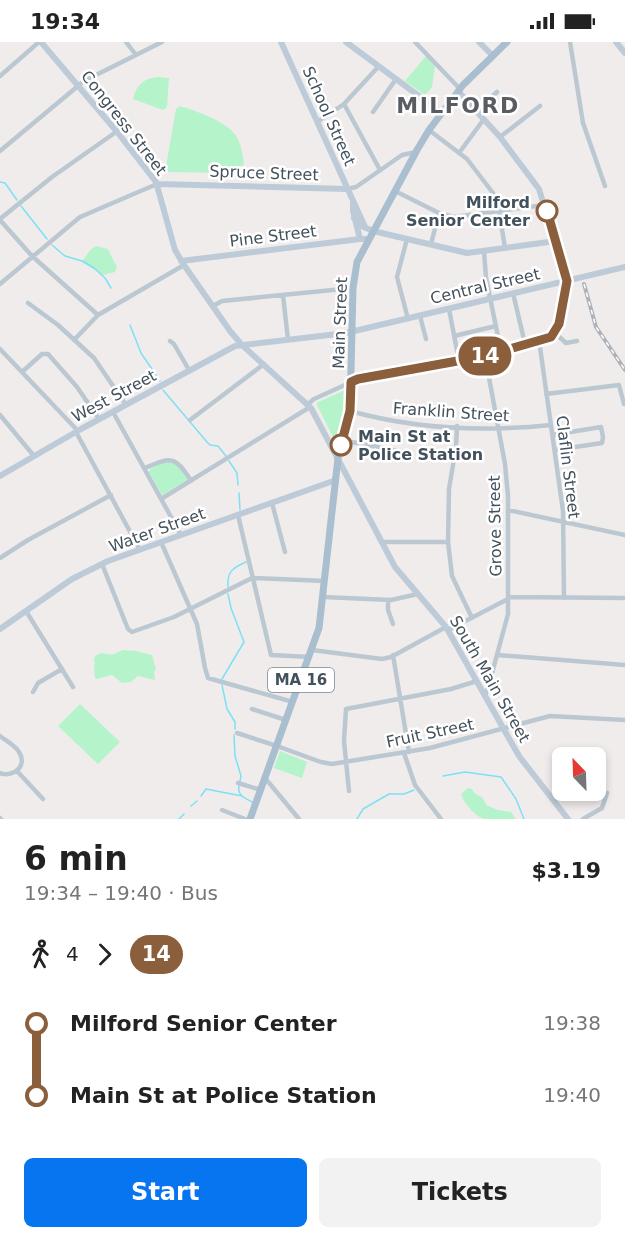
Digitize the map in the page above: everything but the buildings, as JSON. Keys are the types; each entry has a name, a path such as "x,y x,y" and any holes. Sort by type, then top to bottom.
{"main road":[{"name":"Congress Street","path":"40,42 78,85 157,184 172,241 182,263 242,345 309,406 338,458"},
{"name":"School Street","path":"281,42 365,227"},
{"path":"346,42 442,112"},
{"path":"479,42 492,55"},
{"name":"Main Street","path":"250,819 319,628 338,458 350,411 353,288 356,267 362,251 429,130 459,90 507,42"},
{"path":"616,42 625,53"},
{"path":"459,90 500,137 539,189 567,281"},
{"name":"Spruce Street","path":"157,184 347,189"},
{"name":"School Street","path":"353,201 354,218 360,239"},
{"path":"354,218 358,224 373,231 466,253 556,241"},
{"path":"360,239 362,251"},
{"name":"Pine Street","path":"182,263 360,239 368,240"},
{"name":"Central Street","path":"288,340 352,332 625,267"},
{"name":"West Street","path":"0,476 77,431 235,346 288,340"},
{"name":"South Main Street","path":"338,458 400,576 447,628 525,765 568,819"},
{"name":"Water Street","path":"0,629 75,578 102,564 336,480"}],"street":[{"path":"0,76 40,42"},
{"path":"126,42 136,55"},
{"path":"0,151 78,85 162,42"},
{"path":"415,42 459,90"},
{"path":"570,42 583,123 605,186"},
{"path":"317,122 344,104 379,66"},
{"path":"373,112 396,79"},
{"path":"477,110 497,92"},
{"path":"344,104 380,170"},
{"path":"500,137 540,106"},
{"path":"459,153 484,118"},
{"path":"429,130 467,159 493,193 499,211 505,248"},
{"path":"98,315 32,256 0,219 52,177 116,132"},
{"name":"Spruce Street","path":"347,189 356,187 404,154 416,152"},
{"path":"398,158 410,161"},
{"path":"0,284 83,215 157,184"},
{"path":"394,191 439,213 456,217 544,205"},
{"path":"431,244 439,213"},
{"path":"407,239 397,277 408,319"},
{"path":"483,251 501,351"},
{"path":"74,340 98,315 182,263"},
{"path":"161,499 309,406 314,399 358,379 485,356 551,337 559,324 567,281"},
{"path":"213,306 222,301 353,288"},
{"path":"513,293 525,344"},
{"path":"283,295 288,340"},
{"path":"28,303 74,340 100,365 105,377 126,405"},
{"path":"448,309 459,361"},
{"path":"420,316 426,339"},
{"path":"454,336 496,326"},
{"path":"555,333 566,344 577,341"},
{"path":"170,340 189,370"},
{"name":"Claflin Street","path":"539,340 564,523 564,598"},
{"path":"0,349 77,431 140,550"},
{"path":"22,372 42,354 48,354 77,387 99,419"},
{"name":"Grove Street","path":"485,356 507,479 508,510 507,616 485,695"},
{"path":"190,420 264,364"},
{"path":"546,394 616,384 621,386 624,404"},
{"name":"Franklin Street","path":"350,411 401,422 498,429 551,424"},
{"path":"113,412 181,535"},
{"path":"0,415 34,456"},
{"path":"457,426 449,489 448,542 452,576 472,618"},
{"path":"552,435 601,428 603,437 602,442 555,450"},
{"path":"342,440 403,452"},
{"path":"145,468 165,460 175,460 180,463 191,481"},
{"path":"0,558 111,495"},
{"path":"272,503 285,552"},
{"path":"508,510 625,535"},
{"path":"238,515 271,655 311,653 377,660 393,655 472,618 508,598 625,598"},
{"path":"161,542 198,627 205,671 209,679 293,702"},
{"path":"381,542 448,542"},
{"path":"102,564 130,631 134,632 160,623 253,578 325,581"},
{"path":"323,597 388,600 418,594"},
{"path":"388,600 388,610 393,624"},
{"path":"26,611 73,687"},
{"path":"393,655 401,699 406,752 417,787 441,819"},
{"path":"497,655 625,665"},
{"path":"33,692 38,683 62,669"},
{"path":"350,791 345,762 346,709 477,681"},
{"path":"252,709 287,720"},
{"name":"Fruit Street","path":"237,733 324,763 345,762 406,752 555,716 625,720"},
{"path":"0,736 15,747 20,754 21,762 17,771 8,775 0,772"},
{"path":"17,771 43,799"},
{"path":"265,778 299,819"},
{"path":"238,783 261,790"},
{"path":"583,819 602,808 607,792"},
{"path":"222,810 245,819"}],"green space":[{"path":"426,56 435,66 432,87 425,95 405,81"},
{"path":"169,78 167,107 163,110 133,99 141,84 148,79"},
{"path":"180,106 211,117 232,131 240,143 244,164 234,173 165,172 176,109"},
{"path":"96,246 108,249 117,266 115,272 103,275 82,262 90,250"},
{"path":"345,390 345,411 338,439 335,441 316,403"},
{"path":"163,462 176,464 188,480 162,495 149,472 151,468"},
{"path":"123,650 152,655 156,669 155,680 138,676 131,682 122,683 112,675 96,679 94,658 96,655 114,654"},
{"path":"80,704 120,742 98,764 58,726"},
{"path":"280,751 307,762 302,778 274,768"},
{"path":"468,788 483,798 486,805 511,812 516,819 485,819 477,816 461,794"}],"waterway":[{"path":"0,182 5,183 17,200"},
{"path":"21,206 47,239"},
{"path":"52,245 65,256 82,261 94,268 105,278 111,288"},
{"path":"130,325 141,353 160,381"},
{"path":"163,390 207,442 218,446 226,456"},
{"path":"229,461 237,473 238,485"},
{"path":"239,493 240,510"},
{"path":"228,587 231,571 246,562"},
{"path":"222,679 244,642 228,594"},
{"path":"222,685 227,709 235,722 235,729"},
{"path":"234,735 240,781"},
{"path":"443,776 465,772 501,777 516,799 524,819"},
{"path":"239,786 240,794 252,802"},
{"path":"201,796 206,789 242,796"},
{"path":"357,819 363,809 389,794 404,794 414,790"},
{"path":"191,806 197,801"},
{"path":"179,819 184,814"}],"railway":[{"path":"584,284 596,327 625,370"}],"bus line":[{"name":"14","path":"341,445 350,411 351,382 485,356 551,337 555,333 559,324 567,281 547,211"}],"place":[{"name":"Milford Senior Center","path":"547,211"},
{"name":"Main St at Police Station","path":"341,445"}],"district":[{"name":"MILFORD","path":"458,105"}]}
